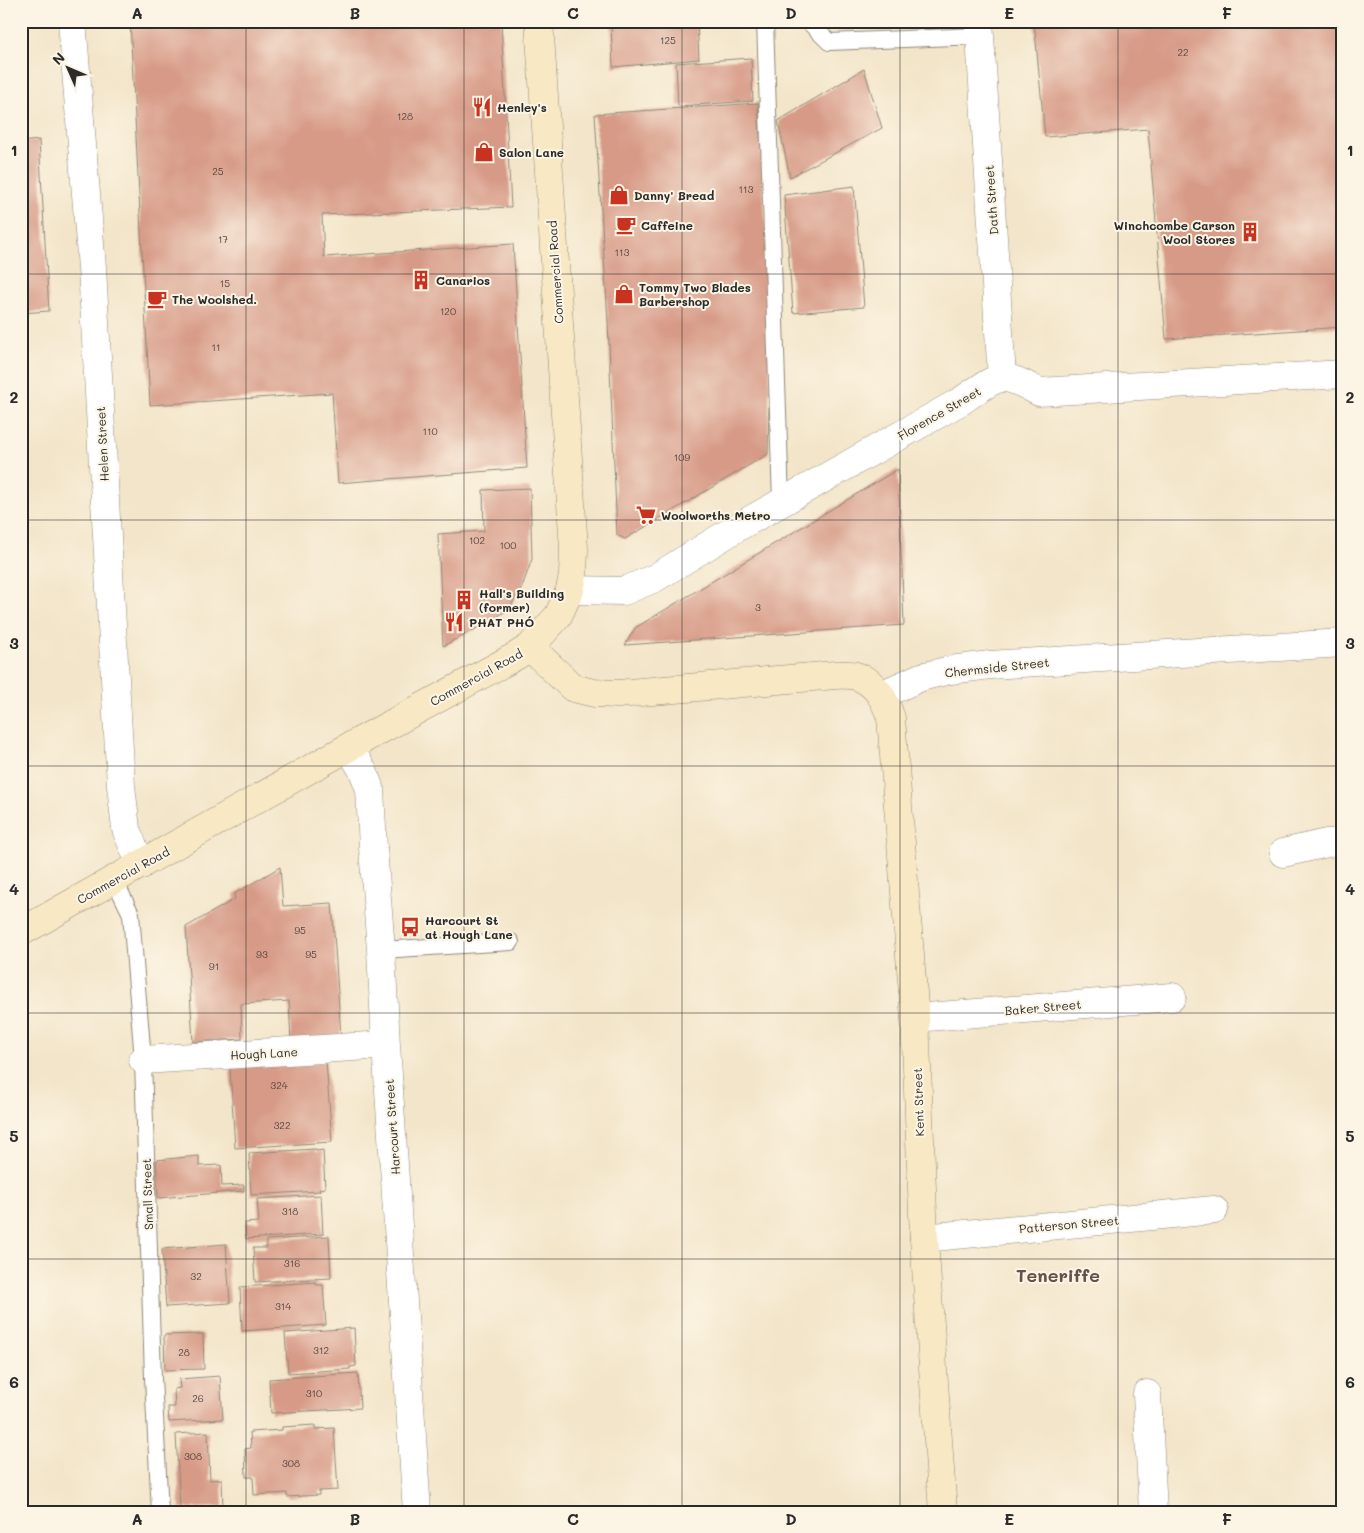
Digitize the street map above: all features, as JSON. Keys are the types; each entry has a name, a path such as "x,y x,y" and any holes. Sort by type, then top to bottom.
{"street":[{"name":"Helen Street","path":"72,21 92,268 121,786 126,829 141,865"},
{"name":"Commercial Road","path":"21,932 530,647 558,616 570,590 573,575 574,549 539,21"},
{"name":"Dath Street","path":"980,29 1002,378"},
{"path":"1002,378 1018,382 1039,392 1343,374"},
{"name":"Florence Street","path":"570,590 624,591 655,578 781,502 961,402 986,385 1002,378"},
{"name":"Chermside Street","path":"881,695 921,677 950,670 990,665 1343,643"},
{"path":"530,647 573,688 594,693 618,694 835,675 855,676 869,683 881,695"},
{"name":"Kent Street","path":"881,695 891,718 914,1018 924,1238 943,1512"},
{"name":"Harcourt Street","path":"349,748 363,771 370,789 382,950 386,1045 417,1512"},
{"path":"1283,853 1327,842 1343,842"},
{"name":"Baker Street","path":"914,1018 1172,997"},
{"name":"Hough Lane","path":"143,1060 386,1045"},
{"name":"Patterson Street","path":"924,1238 1214,1210"},
{"path":"1147,1394 1153,1512"}],"lane":[{"path":"765,21 781,502"},
{"path":"808,21 829,42 980,29"},
{"name":"Small Street","path":"114,880 132,914 143,1060 153,1378 160,1512"},
{"path":"382,950 511,942"}],"building":[{"path":"130,21 501,21 511,207 322,215 324,257 513,244 527,468 338,483 332,393 150,405"},
{"path":"697,21 699,59 613,67 611,24"},
{"name":"Winchcombe Carson Wool Stores","path":"1034,21 1343,21 1343,327 1166,339 1148,129 1045,137"},
{"path":"751,58 753,101 678,106 676,63"},
{"path":"864,69 882,128 790,177 778,121"},
{"path":"758,103 771,310 768,454 625,539 617,535 608,321 595,114"},
{"path":"39,140 49,311 21,313 21,142"},
{"path":"854,186 864,307 793,313 784,195"},
{"path":"898,469 904,625 625,645 635,628"},
{"path":"530,488 532,559 522,587 509,609 443,646 438,534 484,531 483,490"},
{"path":"280,867 283,906 332,903 341,1038 291,1042 289,1001 241,1004 242,1039 193,1042 186,927 235,899 234,894"},
{"path":"326,1061 332,1142 235,1148 230,1068"},
{"path":"316,1149 316,1151 323,1150 325,1188 319,1189 320,1191 251,1195 249,1153"},
{"path":"199,1156 199,1166 221,1165 222,1186 244,1185 244,1191 158,1198 156,1160"},
{"path":"321,1195 323,1234 246,1239 245,1223 259,1222 257,1199"},
{"path":"329,1236 331,1278 255,1282 253,1248 266,1248 266,1240"},
{"path":"226,1244 230,1303 166,1307 162,1249"},
{"path":"316,1282 316,1285 323,1285 326,1325 242,1331 240,1287"},
{"path":"354,1328 356,1366 350,1367 350,1369 288,1373 285,1333"},
{"path":"203,1334 204,1369 165,1370 164,1335"},
{"path":"358,1373 360,1408 271,1413 269,1379"},
{"path":"220,1376 223,1419 169,1422 168,1407 175,1407 174,1389 180,1388 179,1379"},
{"path":"315,1425 315,1429 334,1428 338,1490 319,1491 319,1495 287,1497 287,1493 254,1495 253,1477 246,1477 245,1449 251,1448 250,1432 282,1430 282,1427"},
{"path":"208,1432 210,1480 222,1479 223,1507 180,1509 176,1434"}],"place":[{"name":"Henley's","path":"482,107"},
{"name":"Salon Lane","path":"484,152"},
{"name":"Danny' Bread","path":"619,195"},
{"name":"Caffeine","path":"626,225"},
{"name":"Winchcombe Carson Wool Stores","path":"1250,232"},
{"name":"Canarios","path":"421,280"},
{"name":"Tommy Two Blades Barbershop","path":"624,294"},
{"name":"The Woolshed.","path":"157,299"},
{"name":"Woolworths Metro","path":"646,515"},
{"name":"Hall's Building (former)","path":"464,600"},
{"name":"PHAT PHÓ","path":"454,622"},
{"name":"Harcourt St at Hough Lane","path":"410,927"}],"district":[{"name":"Teneriffe","path":"1058,1275"}]}
